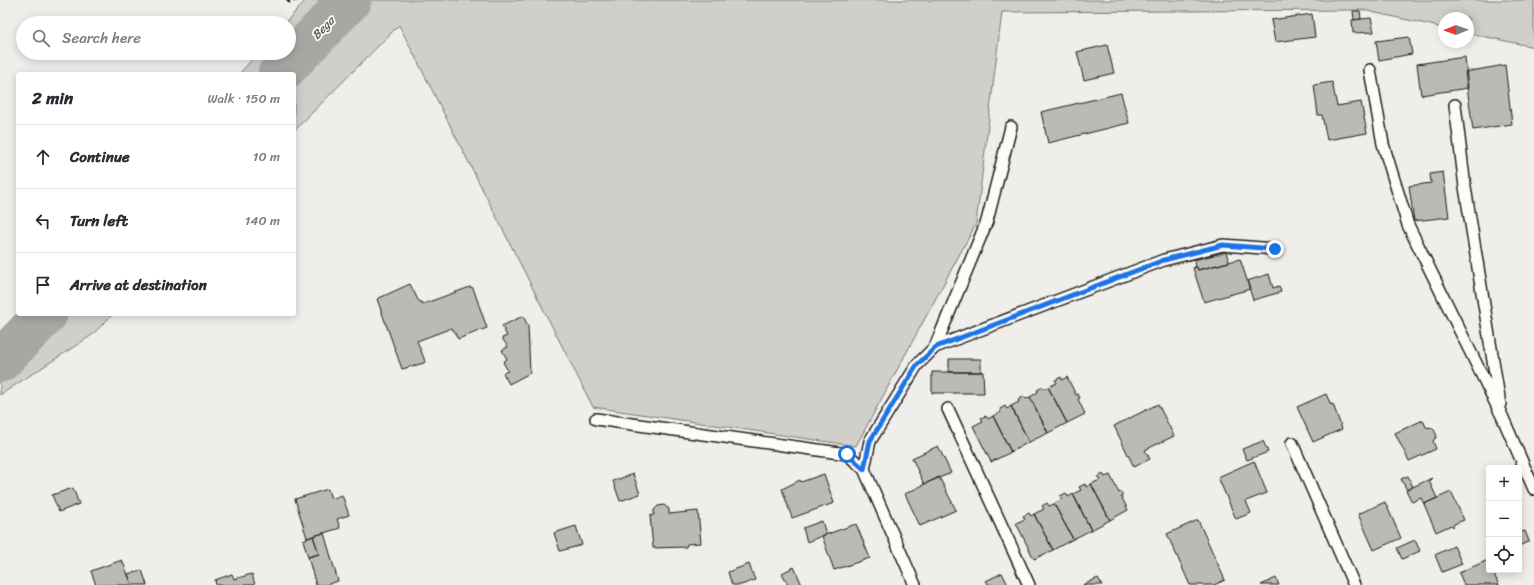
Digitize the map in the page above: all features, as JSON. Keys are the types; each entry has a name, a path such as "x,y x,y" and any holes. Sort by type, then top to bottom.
{"lane":[{"path":"1370,70 1383,144 1408,226 1502,416 1534,489"},
{"path":"1455,106 1465,186 1502,416"},
{"path":"936,347 987,221 1011,127"},
{"path":"864,469 870,441 917,365 936,347 1164,260 1223,245 1275,249"},
{"path":"948,409 1029,585"},
{"path":"596,419 847,454 864,469 915,585"},
{"path":"1292,443 1354,585"}],"path":[{"path":"287,0 289,2 298,0"}],"shaded area":[{"path":"306,0 1534,0 1534,47 1474,34 1474,12 1438,12 1438,27 1363,10 1002,12 976,224 856,446 593,407 399,25 296,129 296,72 241,72 252,60 296,60 296,16 291,16"},
{"path":"19,316 111,316 92,335 0,395 0,338"}],"building":[{"path":"1353,11 1360,11 1361,19 1354,20"},
{"path":"1312,14 1315,37 1275,42 1271,20"},
{"path":"1371,18 1374,32 1353,33 1352,20"},
{"path":"1409,37 1412,54 1379,60 1376,41"},
{"path":"1107,45 1114,73 1084,80 1077,52"},
{"path":"1465,57 1468,88 1421,95 1417,64"},
{"path":"1505,65 1512,124 1473,130 1465,72"},
{"path":"1332,82 1337,106 1361,102 1367,133 1327,140 1322,115 1318,115 1314,85"},
{"path":"1121,93 1129,123 1048,143 1041,112"},
{"path":"1443,172 1449,217 1414,221 1409,186 1431,183 1430,174"},
{"path":"1226,252 1229,262 1198,270 1197,267 1195,267 1194,260"},
{"path":"1240,259 1250,289 1204,302 1193,268 1197,267 1198,270"},
{"path":"1269,274 1273,288 1279,286 1281,292 1253,300 1247,281"},
{"path":"410,284 418,300 423,304 470,287 473,288 487,328 458,339 452,328 417,341 425,361 424,363 402,369 377,299"},
{"path":"523,316 528,326 530,373 509,384 503,373 508,371 503,362 507,359 502,350 508,347 502,338 507,336 502,326"},
{"path":"949,359 981,359 981,372 949,372"},
{"path":"932,372 983,372 984,393 932,393"},
{"path":"1061,377 1062,380 1067,377 1076,395 1078,394 1080,398 1078,399 1085,414 1067,423 1048,387 1057,383 1055,380"},
{"path":"1043,387 1044,389 1048,387 1067,423 1048,433 1030,397 1038,392 1037,390"},
{"path":"1326,394 1331,405 1333,404 1342,429 1313,442 1297,407"},
{"path":"1024,396 1026,399 1030,397 1048,433 1029,442 1011,406 1019,402 1018,400"},
{"path":"1158,404 1174,436 1145,450 1150,459 1134,467 1114,426"},
{"path":"1005,406 1007,409 1011,406 1029,442 1011,452 993,416 1001,412 1000,409"},
{"path":"986,416 988,419 993,416 1011,452 991,462 973,426 983,421 981,418"},
{"path":"1423,420 1426,427 1433,428 1437,436 1433,441 1436,449 1409,461 1395,433"},
{"path":"1263,441 1268,452 1247,460 1242,449"},
{"path":"938,446 951,473 924,484 912,458"},
{"path":"1254,461 1267,493 1246,501 1251,513 1236,519 1218,477"},
{"path":"633,474 640,494 620,501 613,481"},
{"path":"824,474 834,503 792,518 782,489 800,480 801,482"},
{"path":"1103,474 1105,477 1110,475 1119,493 1121,492 1123,495 1121,496 1128,510 1110,520 1091,484 1100,480 1098,477"},
{"path":"1408,476 1413,487 1407,490 1401,479"},
{"path":"939,477 956,510 920,526 905,494"},
{"path":"1432,478 1429,481 1437,498 1424,504 1421,498 1412,502 1406,490"},
{"path":"1085,484 1086,487 1091,484 1110,520 1091,530 1073,494 1081,490 1079,487"},
{"path":"73,488 79,504 59,512 52,495"},
{"path":"328,489 331,499 342,495 349,515 337,519 340,528 307,538 295,499"},
{"path":"1451,492 1464,520 1454,524 1453,527 1451,525 1436,532 1424,504"},
{"path":"1066,493 1068,497 1073,494 1091,530 1073,539 1054,504 1062,499 1060,496"},
{"path":"1385,502 1401,538 1374,550 1358,514"},
{"path":"1047,503 1049,506 1054,504 1073,539 1053,550 1034,514 1044,509 1042,506"},
{"path":"664,505 669,509 669,514 698,511 701,543 687,544 686,547 653,548 650,516 654,515 654,510 658,506"},
{"path":"1029,513 1031,516 1034,514 1053,550 1034,559 1016,523 1025,519 1023,516"},
{"path":"1198,520 1225,580 1214,585 1190,585 1167,534"},
{"path":"822,521 826,534 807,542 803,528"},
{"path":"856,524 870,558 834,570 822,536"},
{"path":"576,526 582,545 560,551 554,533"},
{"path":"1525,531 1529,541 1522,544 1522,537 1522,532"},
{"path":"324,533 338,581 326,585 316,585 308,557 319,554 313,536"},
{"path":"313,536 319,554 308,557 303,540"},
{"path":"1415,540 1420,551 1402,559 1397,548"},
{"path":"1454,546 1462,564 1442,572 1435,555"},
{"path":"122,560 132,585 96,585 91,571"},
{"path":"1486,561 1486,573 1493,573 1499,585 1464,585 1459,573"},
{"path":"749,564 755,580 741,585 732,585 728,572"},
{"path":"794,567 802,585 788,585 782,573"},
{"path":"142,570 147,585 132,585 128,574"},
{"path":"1002,573 1008,585 989,585 986,581"},
{"path":"232,574 234,579 252,574 255,585 216,585 215,580"},
{"path":"1098,578 1102,585 1083,585"},
{"path":"1276,578 1279,585 1261,585"}],"waterway":[{"name":"Bega","path":"296,56 350,0"},
{"name":"Bega","path":"281,72 292,60"},
{"name":"Bega","path":"0,361 44,316"}],"route":[{"path":"847,454 864,469 870,441 917,365 936,347 1164,260 1223,245 1275,249"}]}
